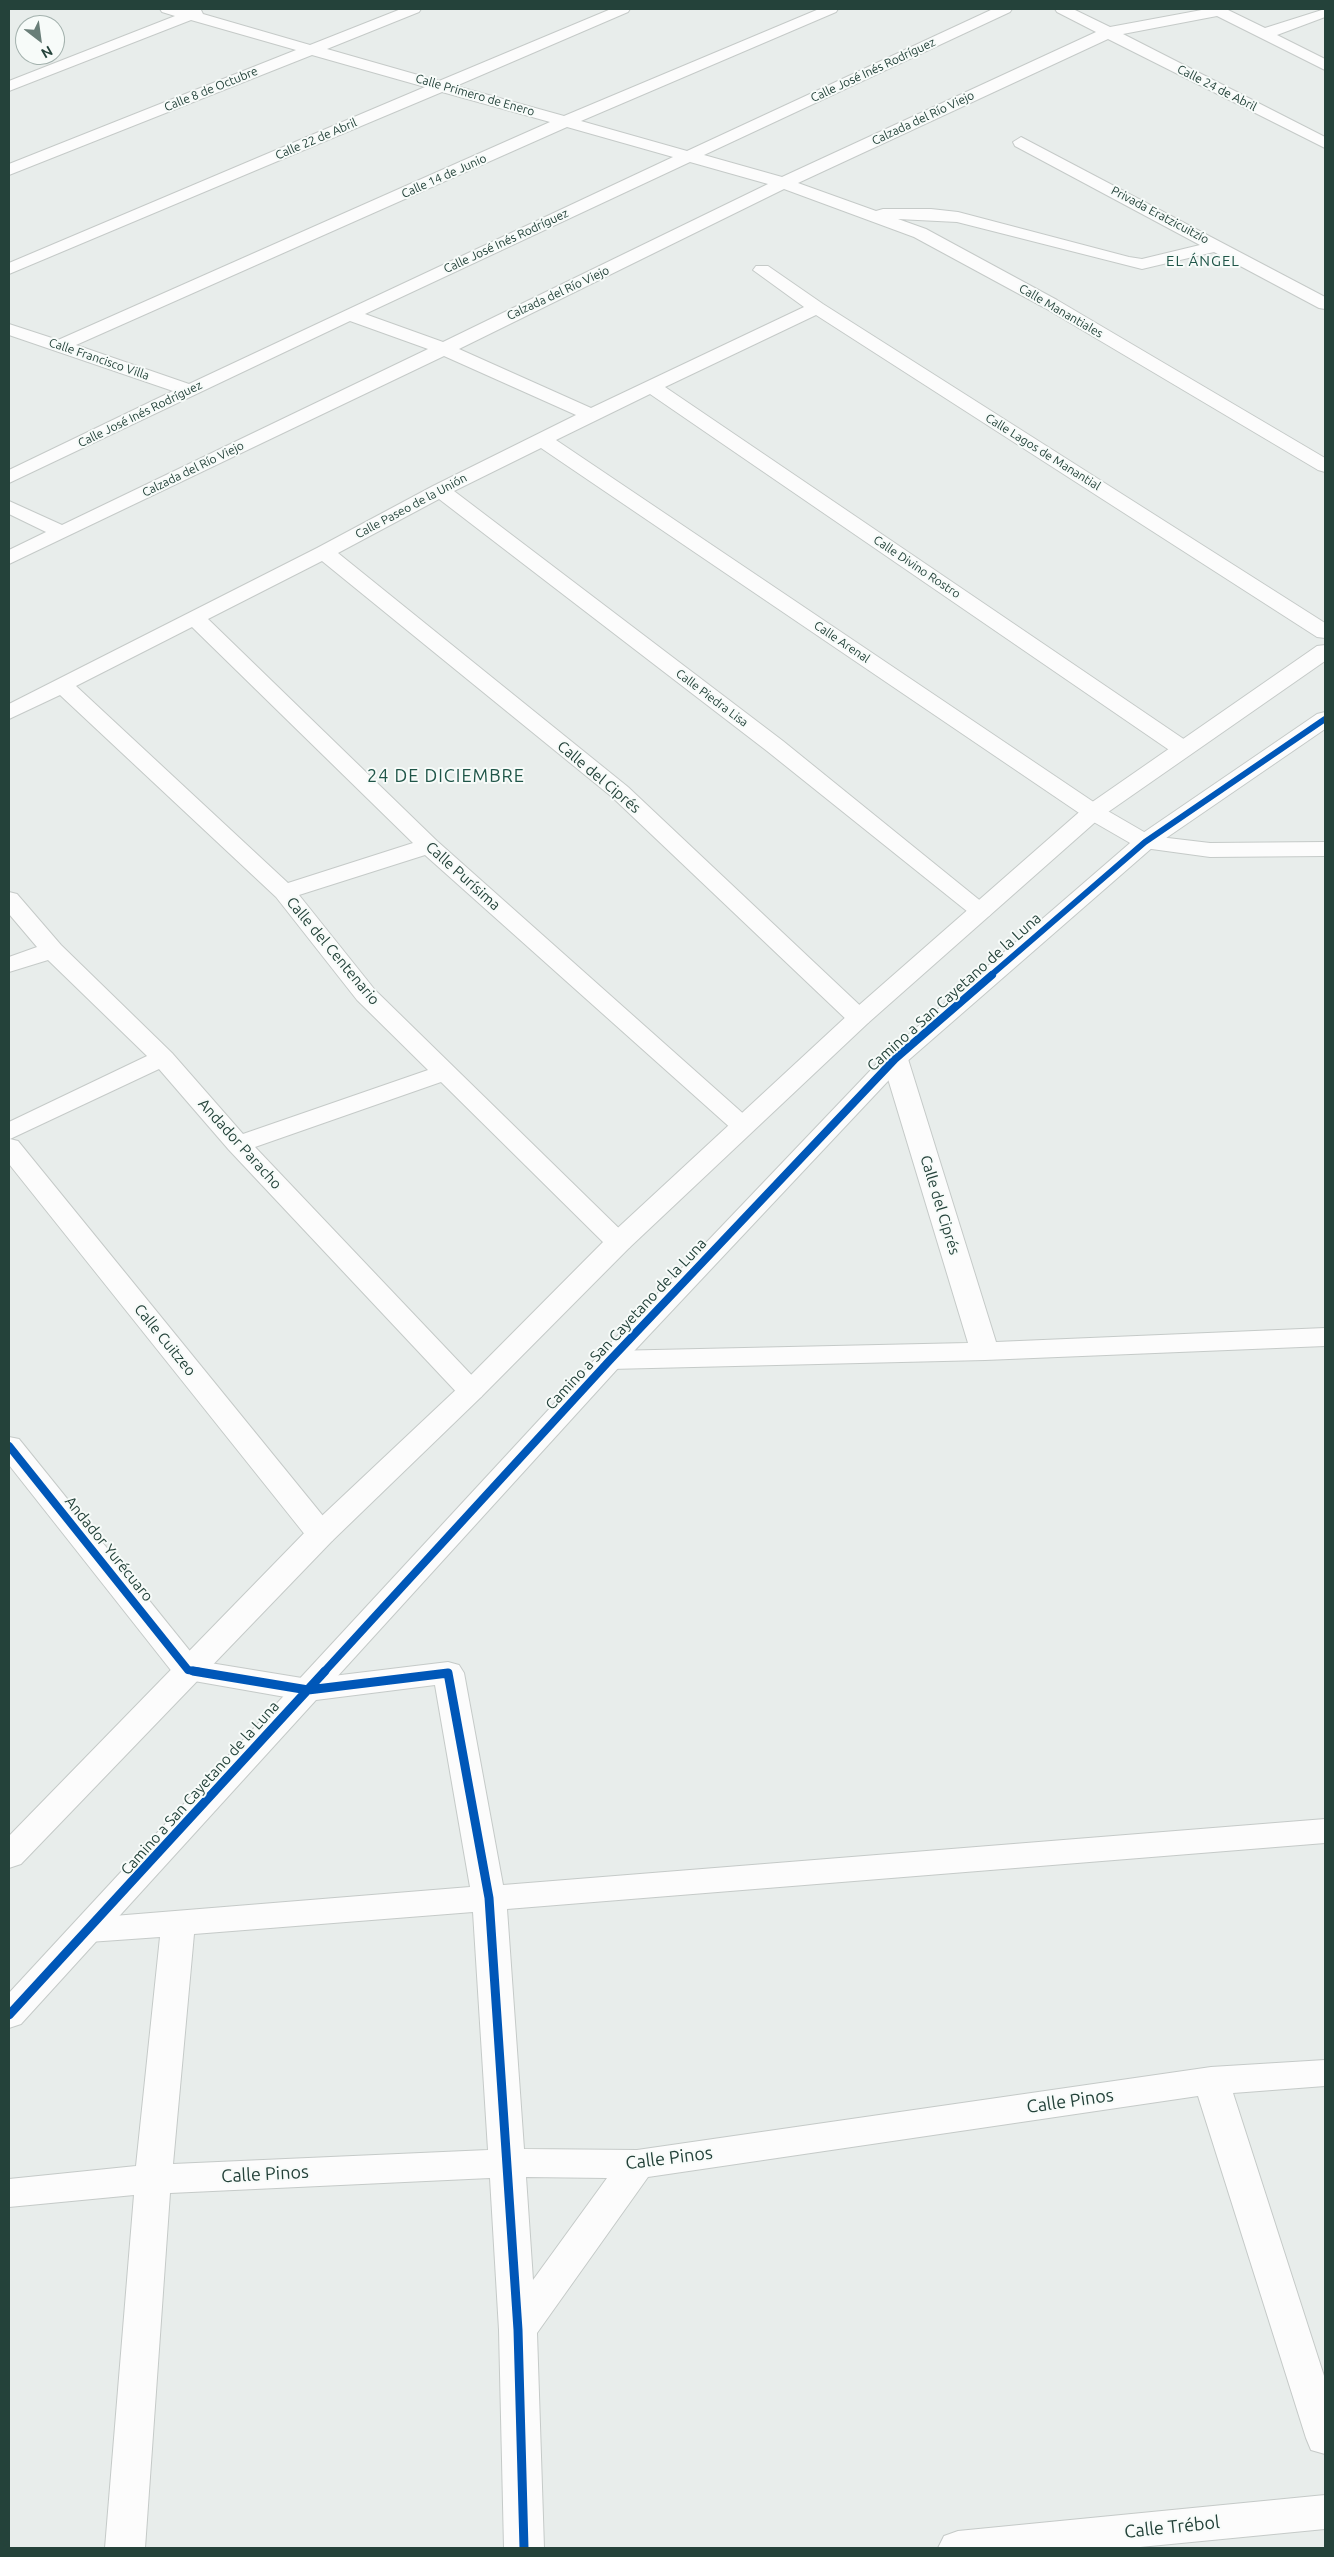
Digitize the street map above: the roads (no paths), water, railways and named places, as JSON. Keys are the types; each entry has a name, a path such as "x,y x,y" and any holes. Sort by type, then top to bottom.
{"street":[{"name":"Calle Primero de Enero","path":"166,9 311,48 783,183"},
{"path":"9,86 207,9"},
{"name":"Calle 8 de Octubre","path":"9,170 311,48 414,9"},
{"name":"Calle 22 de Abril","path":"9,269 623,9"},
{"name":"Calle 14 de Junio","path":"59,346 567,121 831,9"},
{"name":"Calle José Inés Rodríguez","path":"9,477 349,314 1005,9"},
{"name":"Calle 24 de Abril","path":"1062,9 1325,143"},
{"path":"1217,10 1325,65"},
{"name":"Calzada del Río Viejo","path":"9,558 442,348 668,241 783,183 1109,32 1217,10"},
{"path":"1264,34 1325,12"},
{"name":"Privada Eratzicuitzío","path":"1021,142 1325,304"},
{"name":"Calle Manantiales","path":"783,183 871,214 920,234 1051,304 1325,466"},
{"path":"871,214 931,214 958,217 1142,264 1216,246"},
{"name":"Calle Lagos de Manantial","path":"762,270 817,308 1325,632"},
{"name":"Calle Paseo de la Unión","path":"9,712 324,552 440,490 651,386 817,308"},
{"path":"349,314 442,348 591,415"},
{"name":"Calle Francisco Villa","path":"9,328 189,390"},
{"name":"Calle Divino Rostro","path":"651,386 1183,749"},
{"name":"Calle Arenal","path":"542,440 1093,812 1145,842"},
{"name":"Calle Piedra Lisa","path":"440,490 775,746 981,911"},
{"path":"9,507 62,532"},
{"name":"Calle del Ciprés","path":"324,552 620,792 859,1018"},
{"name":"Calle Purísima","path":"193,617 429,846 743,1125"},
{"path":"9,1856 321,1534 471,1391 620,1242 859,1018 1093,812 1325,651"},
{"name":"Calle del Centenario","path":"63,686 284,892 366,995 620,1242"},
{"name":"Camino a San Cayetano de la Luna","path":"9,2015 610,1360 895,1060 1145,842 1325,719"},
{"path":"1145,842 1210,850 1325,849"},
{"path":"284,892 429,846"},
{"name":"Andador Paracho","path":"9,899 52,950 163,1058 238,1144 471,1391"},
{"path":"9,965 52,950"},
{"path":"9,1132 163,1058"},
{"name":"Calle del Ciprés","path":"895,1060 985,1351"},
{"path":"238,1144 446,1072"},
{"name":"Calle Cuitzeo","path":"9,1146 321,1534"},
{"path":"610,1360 985,1351 1325,1337"},
{"name":"Andador Yurécuaro","path":"9,1446 188,1670"},
{"path":"188,1670 308,1690 448,1673 489,1898 505,2163 518,2330 524,2548"},
{"path":"89,1930 1325,1831"},
{"path":"125,2548 153,2180 178,1923"},
{"name":"Calle Pinos","path":"9,2193 153,2180 505,2163 637,2164 1211,2081 1325,2072"},
{"path":"1211,2081 1325,2438"},
{"path":"518,2330 637,2164"},
{"name":"Calle Trébol","path":"958,2548 1325,2512"}],"district":[{"name":"EL ÁNGEL","path":"1203,261"},
{"name":"24 DE DICIEMBRE","path":"446,776"}]}
